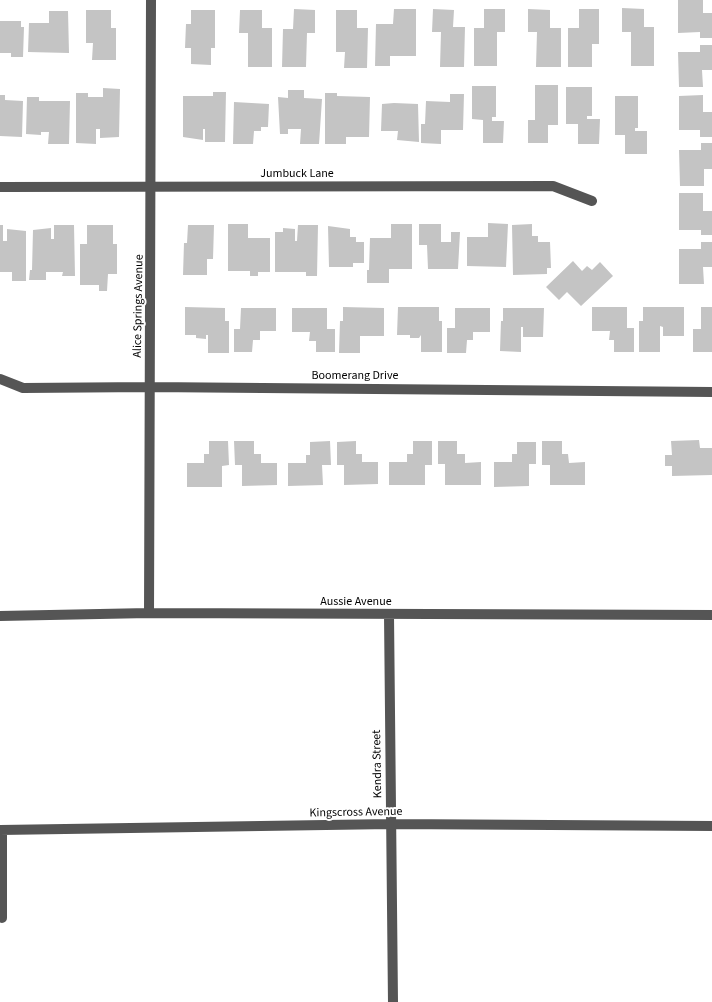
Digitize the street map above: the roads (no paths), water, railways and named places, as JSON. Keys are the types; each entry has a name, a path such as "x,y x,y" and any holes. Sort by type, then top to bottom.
{"street":[{"name":"Alice Springs Avenue","path":"149,613 152,187 151,0"},
{"name":"Jumbuck Lane","path":"0,187 553,186 592,201"},
{"name":"Boomerang Drive","path":"0,379 24,388 150,387 712,392"},
{"name":"Aussie Avenue","path":"0,616 149,613 712,615"},
{"name":"Kendra Street","path":"389,615 393,1002"},
{"name":"Kingscross Avenue","path":"1,830 391,824 712,826"},
{"path":"1,830 2,918"}]}
